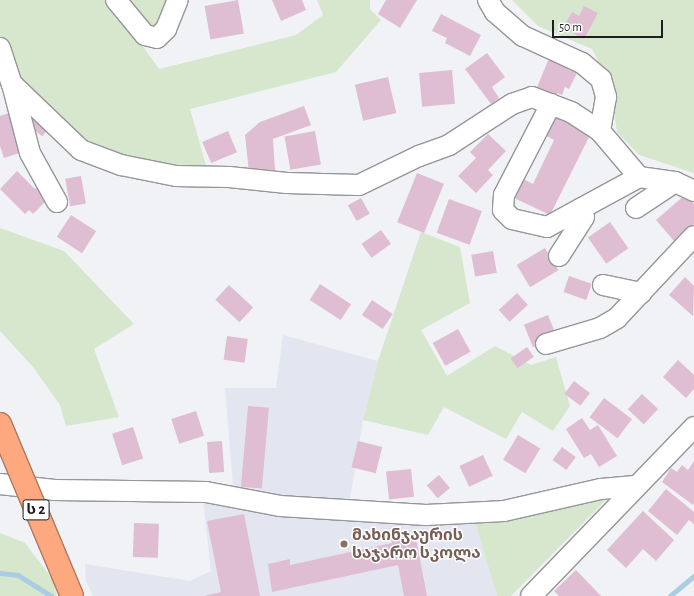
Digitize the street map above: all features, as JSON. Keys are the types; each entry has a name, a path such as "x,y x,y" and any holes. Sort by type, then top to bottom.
{"highway":[{"name":"ს 2","path":"0,424 72,596"}],"street":[{"path":"116,0 145,35 157,38 166,29 178,0"},
{"path":"488,0 495,12 523,36 582,63 601,80 606,97 600,131"},
{"path":"0,48 12,84 30,153 57,202"},
{"path":"12,84 81,150 103,160 176,176 229,177 287,183 359,185 419,156 449,145 512,104 532,97 571,112 600,131 639,177"},
{"path":"551,104 504,195 503,210 512,219 547,227 639,177 675,182 694,191"},
{"path":"636,208 675,182"},
{"path":"559,256 584,217 581,209"},
{"path":"546,344 600,328 617,318 694,236"},
{"path":"603,285 641,293"},
{"path":"531,596 694,426"},
{"path":"0,484 55,490 206,492 280,506 426,515 504,511 601,489 635,486"}],"shaded area":[{"path":"283,335 378,361 363,420 348,511 234,498 225,388 276,388"},
{"name":"მახინჯაურის საჯარო სკოლა","path":"203,500 475,522 497,596 93,596 86,581 85,564 190,581 211,571"}],"green space":[{"path":"0,0 178,0 166,29 137,38 159,69 296,35 323,15 317,0 370,0 370,9 381,20 336,72 190,109 209,176 103,160 0,61"},
{"path":"512,0 694,0 694,173 639,155 617,132 610,84 592,49 538,26"},
{"path":"0,228 64,251 134,324 94,349 119,417 66,426 60,405 33,367 0,331"},
{"path":"421,232 460,247 470,303 421,330 447,376 495,346 531,365 556,357 570,406 553,431 522,412 506,439 444,407 428,435 363,420 378,361"},
{"path":"610,496 511,596 497,596 475,522"},
{"path":"0,533 25,543 53,580 57,596 0,596"}],"building":[{"path":"238,0 244,33 210,39 205,6"},
{"path":"272,0 302,0 306,10 281,21"},
{"path":"386,0 417,0 400,28 378,14"},
{"path":"584,6 598,13 584,39 563,28 572,12 579,16"},
{"path":"441,14 481,35 470,56 445,43 447,38 432,31"},
{"path":"487,53 505,77 492,87 499,98 491,104 465,69"},
{"path":"550,56 569,64 567,69 577,73 569,89 565,87 562,95 557,93 554,100 535,92"},
{"path":"452,70 455,104 422,107 419,73"},
{"path":"388,77 396,113 363,121 355,85"},
{"path":"304,106 311,125 273,139 275,170 249,173 245,135 260,122"},
{"path":"9,113 17,136 26,151 4,158 0,146 0,116"},
{"path":"35,114 51,125 43,136 27,125"},
{"path":"553,114 591,133 550,215 512,197 521,178 533,184 554,140 543,134"},
{"path":"228,131 237,152 211,163 202,142"},
{"path":"315,131 321,164 290,170 284,136"},
{"path":"488,134 506,151 488,170 493,175 476,193 458,176 476,158 470,152"},
{"path":"17,171 35,189 37,186 49,198 33,214 29,210 25,214 0,189"},
{"path":"417,173 444,184 424,233 397,222"},
{"path":"81,176 86,204 70,206 65,179"},
{"path":"686,194 694,204 694,224 674,241 656,220"},
{"path":"361,198 370,214 357,221 348,205"},
{"path":"449,199 482,211 470,245 437,233"},
{"path":"71,215 96,231 82,253 57,237"},
{"path":"610,222 628,248 606,264 588,237"},
{"path":"381,230 391,244 372,258 362,244"},
{"path":"545,248 558,270 530,287 517,265"},
{"path":"493,251 497,273 475,276 471,255"},
{"path":"569,276 592,284 586,300 563,292"},
{"path":"685,277 694,286 693,316 669,295"},
{"path":"320,284 351,304 341,320 310,300"},
{"path":"229,285 253,308 239,322 215,300"},
{"path":"517,293 528,305 510,322 499,310"},
{"path":"372,300 393,314 383,329 362,315"},
{"path":"548,315 557,337 533,347 524,325"},
{"path":"458,329 471,352 445,366 433,343"},
{"path":"227,336 248,339 244,363 224,360"},
{"path":"527,347 534,357 517,368 511,358"},
{"path":"678,360 694,375 694,389 686,398 663,377"},
{"path":"574,381 590,393 580,406 564,394"},
{"path":"642,394 658,409 644,424 628,409"},
{"path":"604,398 632,419 618,438 590,417"},
{"path":"248,406 269,408 262,489 241,487"},
{"path":"196,411 204,436 179,444 171,419"},
{"path":"582,418 590,430 598,425 617,456 599,467 591,454 584,458 566,429"},
{"path":"133,427 143,458 122,465 112,434"},
{"path":"518,435 540,448 525,473 503,460"},
{"path":"222,441 224,472 209,473 207,442"},
{"path":"358,441 382,447 376,473 351,467"},
{"path":"562,447 576,457 566,470 553,460"},
{"path":"483,455 493,476 469,487 459,466"},
{"path":"694,461 693,505 662,482 671,468 677,472 682,465 688,470"},
{"path":"411,469 414,497 389,499 386,472"},
{"path":"439,475 450,488 438,498 427,485"},
{"path":"666,489 694,512 694,524 689,520 677,535 648,511"},
{"path":"643,511 674,540 656,561 643,549 626,568 607,550"},
{"path":"244,514 260,596 204,596 221,592 207,521"},
{"path":"134,523 159,524 158,558 133,557"},
{"path":"415,534 427,596 404,596 398,565 272,592 268,564 290,559 290,565 392,543 391,539"},
{"path":"576,570 601,596 559,596 554,591"}],"waterway":[{"path":"0,573 18,575 51,596"},
{"path":"670,596 694,576"}],"place":[{"name":"მახინჯაურის საჯარო სკოლა","path":"344,544"}]}
